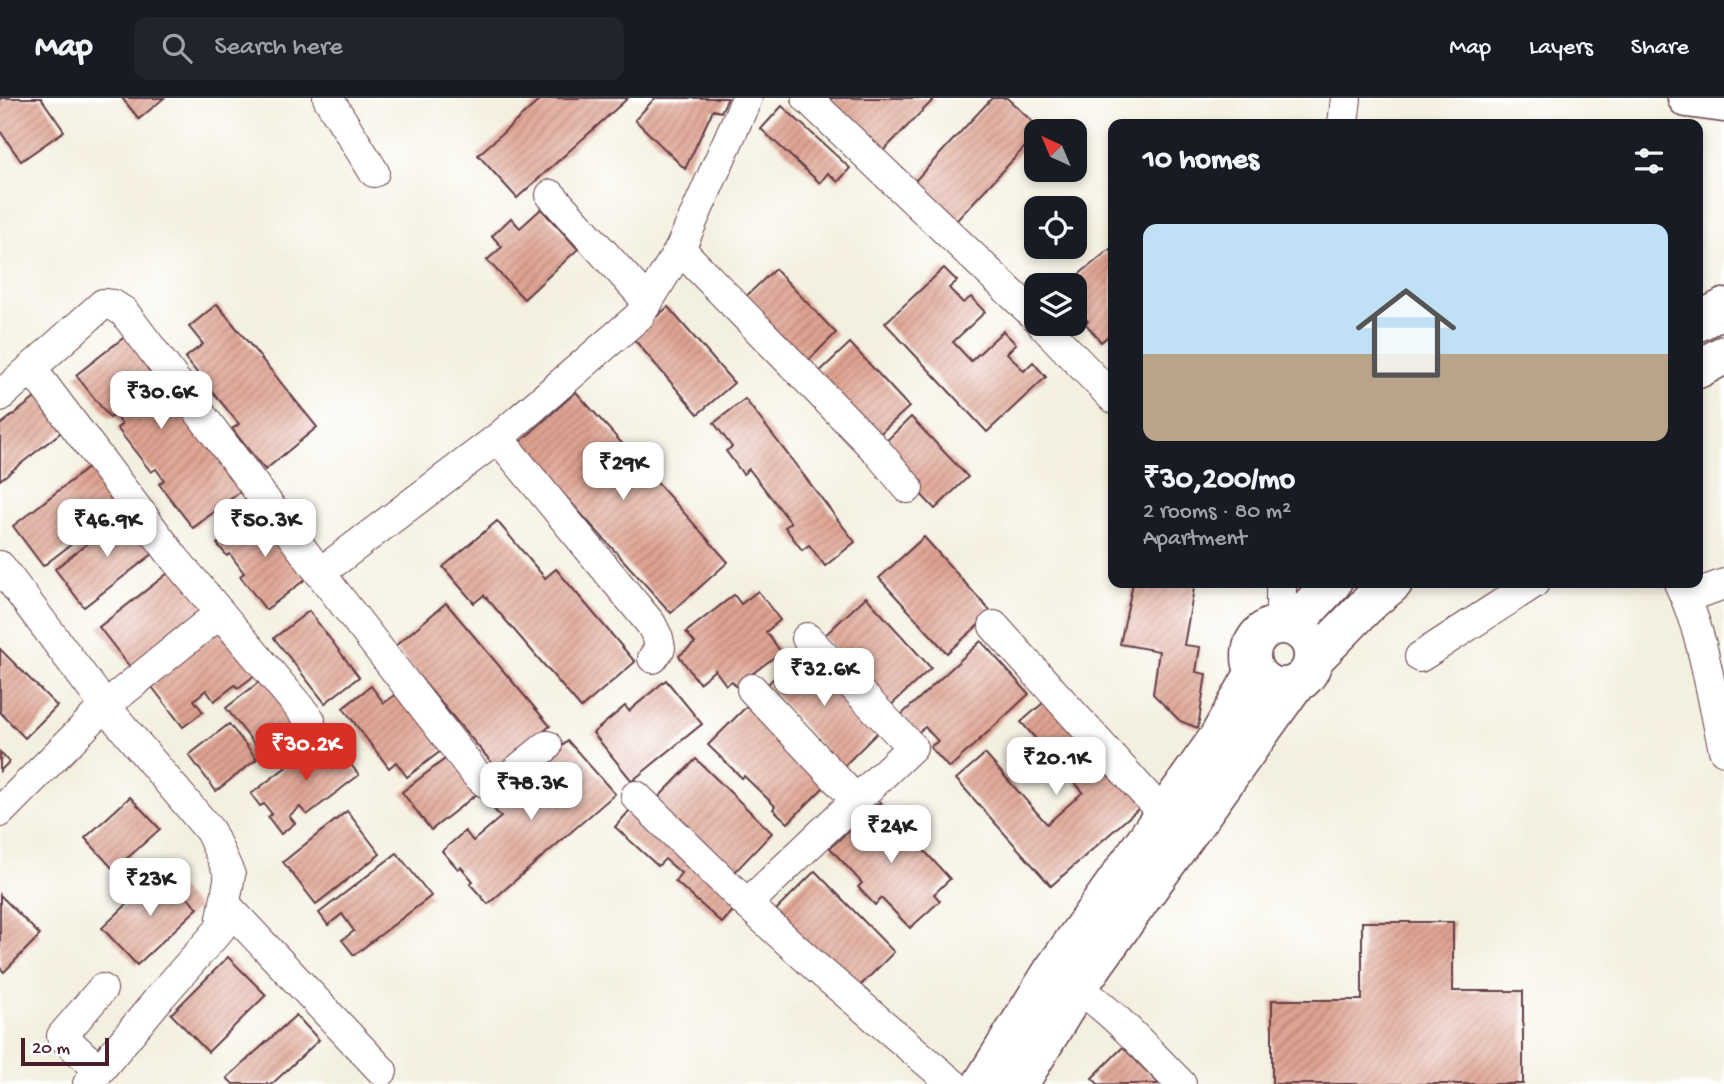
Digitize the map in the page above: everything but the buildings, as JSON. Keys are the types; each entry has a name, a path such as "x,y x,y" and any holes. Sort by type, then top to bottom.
{"main road":[{"path":"1687,98 1724,103"},
{"path":"1703,319 1724,308"},
{"path":"1703,366 1724,355"},
{"path":"1287,625 1327,588"},
{"path":"982,1084 1304,673 1370,602 1387,588"},
{"path":"1287,625 1302,631 1309,639 1313,650 1304,673 1272,686 1262,681 1255,672 1251,651 1254,640 1261,632 1271,626 1287,625"},
{"path":"1018,1084 1065,980 1164,815 1218,738 1255,672"}],"street":[{"path":"328,98 374,172"},
{"path":"320,573 498,438 639,316 680,249 747,98"},
{"path":"807,98 1024,306"},
{"path":"1344,119 1346,98"},
{"path":"551,195 648,302"},
{"path":"680,249 876,450 908,488"},
{"path":"0,396 103,304 113,305 124,312 320,573 475,773 485,782 501,783 547,746"},
{"path":"1054,336 1108,393"},
{"path":"31,368 175,559 310,720"},
{"path":"498,438 651,624 660,648 653,658"},
{"path":"0,566 106,706 210,831 230,875 220,929 93,1077 62,1035 102,989"},
{"path":"1703,587 1724,584"},
{"path":"1282,588 1287,625"},
{"path":"1420,657 1526,588"},
{"path":"1683,590 1697,632 1724,750"},
{"path":"0,812 106,706 220,613"},
{"path":"994,626 1164,815"},
{"path":"747,904 912,747 807,638"},
{"path":"751,689 856,800"},
{"path":"636,796 818,969 953,1084"},
{"path":"225,904 382,1071"},
{"path":"1065,980 1181,1084"}]}
